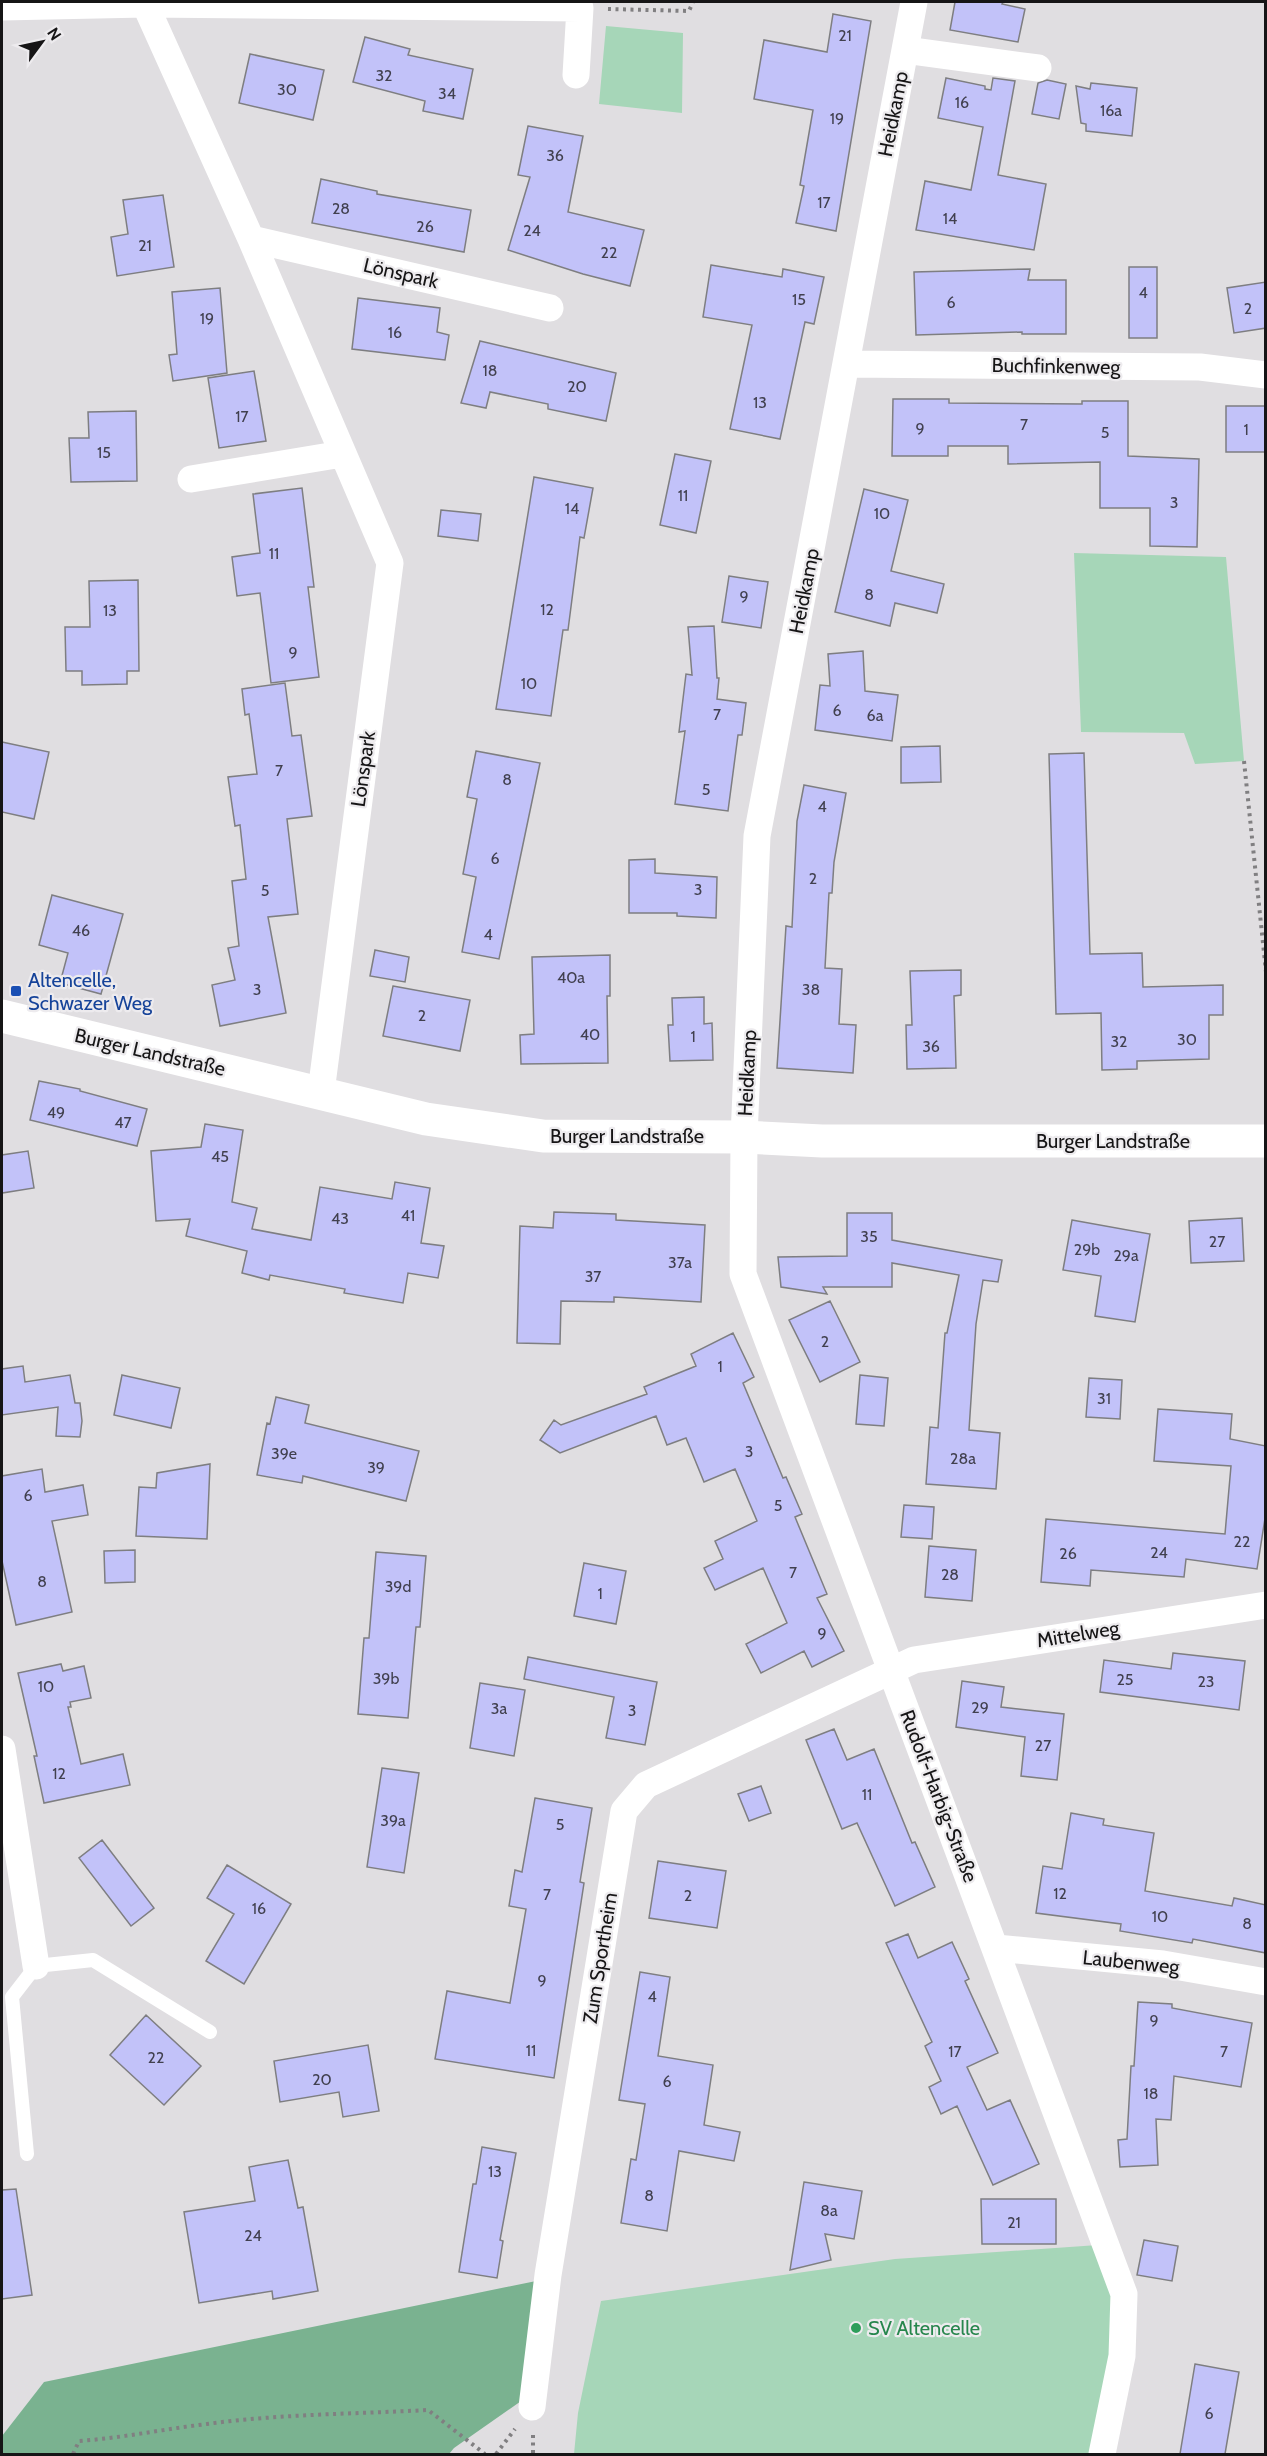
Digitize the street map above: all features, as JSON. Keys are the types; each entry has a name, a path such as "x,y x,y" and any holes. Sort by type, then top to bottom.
{"street":[{"name":"Heidkamp","path":"744,1137 758,836 914,2"},
{"path":"2,7 145,4 580,8 576,75"},
{"name":"Lönspark","path":"145,4 251,239 390,563 321,1092"},
{"name":"Heidkamp","path":"905,50 1038,68"},
{"name":"Lönspark","path":"251,239 550,308"},
{"name":"Buchfinkenweg","path":"847,364 1200,367 1266,375"},
{"path":"191,479 342,454"},
{"name":"Burger Landstraße","path":"2,1016 426,1119 543,1136 744,1137 822,1142 1266,1141"},
{"name":"Rudolf-Harbig-Straße","path":"744,1137 743,1274 1124,2294 1122,2356 1102,2454"},
{"name":"Mittelweg","path":"892,1670 914,1660 1266,1605"},
{"name":"Zum Sportheim","path":"532,2408 548,2275 624,1811 646,1785 892,1670"},
{"path":"2,1749 36,1966"},
{"name":"Laubenweg","path":"996,1948 1163,1964 1266,1982"}],"lane":[{"path":"27,2154 12,1997 36,1966 93,1960 210,2032"}],"path":[{"path":"580,8 689,10 693,2"},
{"path":"1244,761 1266,972"},
{"path":"73,2454 79,2441 112,2439 208,2423 278,2417 428,2410 485,2454"}],"green space":[{"path":"606,26 683,33 682,113 599,104"},
{"path":"1074,553 1226,557 1244,761 1195,764 1184,733 1081,732"},
{"name":"SV Altencelle","path":"1098,2245 1118,2296 1115,2355 1091,2454 574,2454 578,2413 601,2301 895,2259"},
{"path":"541,2280 524,2399 454,2448 449,2454 2,2454 2,2436 44,2382"}],"building":[{"path":"955,2 1003,2 1002,4 1025,9 1018,42 950,30"},
{"path":"833,14 871,21 836,231 796,223 804,186 800,185 813,110 754,99 764,40 827,52"},
{"path":"365,37 410,49 408,55 473,69 463,119 423,111 425,101 353,82"},
{"path":"250,54 324,70 313,120 239,103"},
{"path":"946,78 985,86 985,89 991,90 993,78 1015,81 998,175 1046,184 1034,250 916,230 925,181 971,190 983,127 938,118"},
{"path":"1047,80 1066,84 1059,119 1032,114 1038,83"},
{"path":"1091,83 1137,88 1132,136 1086,131 1086,124 1081,123 1076,86 1090,89"},
{"path":"528,126 583,136 568,212 644,230 630,286 508,250 530,177 518,175"},
{"path":"321,179 377,191 377,194 471,210 464,252 312,223"},
{"path":"163,195 174,267 117,276 111,237 128,234 123,200"},
{"path":"711,265 782,277 783,269 824,277 814,324 805,322 780,439 730,429 752,325 703,317"},
{"path":"1129,267 1157,267 1157,338 1129,338"},
{"path":"1030,269 1028,280 1066,280 1066,334 1022,334 1022,332 916,335 914,272"},
{"path":"1266,282 1266,328 1234,333 1227,288"},
{"path":"220,288 227,373 173,381 169,355 177,354 172,292"},
{"path":"358,298 440,308 437,332 449,335 445,360 352,349"},
{"path":"480,341 616,373 606,421 548,409 548,404 490,392 486,408 461,403"},
{"path":"254,371 266,441 219,448 208,378"},
{"path":"893,399 949,399 949,403 1082,404 1082,401 1128,401 1128,456 1199,459 1197,547 1150,546 1150,508 1100,508 1100,462 1008,464 1008,446 948,446 948,456 892,456"},
{"path":"1226,406 1266,406 1266,452 1226,452"},
{"path":"136,411 137,481 71,482 69,438 89,438 88,412"},
{"path":"675,454 711,461 696,533 660,525"},
{"path":"534,477 593,488 584,538 580,537 568,630 563,630 551,716 496,709"},
{"path":"302,488 314,587 308,587 319,677 271,683 260,593 237,596 232,557 260,553 253,494"},
{"path":"864,489 908,500 891,571 944,584 937,613 895,603 890,626 835,612"},
{"path":"441,510 481,514 478,541 438,536"},
{"path":"729,576 768,582 761,628 722,622"},
{"path":"138,580 139,671 127,671 127,684 82,685 82,671 66,671 65,627 90,627 89,581"},
{"path":"714,626 717,678 719,678 717,699 746,703 742,735 738,735 728,811 675,804 685,731 679,732 686,674 692,675 688,627"},
{"path":"863,651 865,691 898,695 892,741 815,730 820,685 830,686 828,654"},
{"path":"285,683 292,736 301,735 312,816 287,819 298,914 268,917 286,1013 220,1026 212,985 235,980 228,948 239,946 232,881 246,879 240,825 235,826 228,777 257,774 249,714 245,715 242,689"},
{"path":"2,742 49,752 34,819 2,812"},
{"path":"940,746 941,782 901,783 901,747"},
{"path":"476,751 540,763 499,959 462,952 476,877 463,874 477,799 467,797"},
{"path":"1084,753 1090,954 1142,953 1143,987 1223,985 1223,1015 1209,1015 1209,1059 1137,1061 1137,1069 1102,1070 1101,1013 1056,1014 1049,754"},
{"path":"804,785 846,793 834,862 832,893 829,893 825,968 842,969 839,1024 856,1025 853,1073 777,1068 786,926 792,927 797,821"},
{"path":"655,859 655,873 717,877 716,918 677,916 677,913 629,913 629,860"},
{"path":"52,895 123,914 101,994 60,983 68,953 39,945"},
{"path":"375,950 409,957 405,982 370,976"},
{"path":"610,955 610,996 607,996 608,1063 521,1064 520,1035 534,1034 532,957"},
{"path":"961,970 961,995 954,996 956,1068 907,1069 906,1025 912,1025 910,971"},
{"path":"393,986 470,1000 460,1051 383,1036"},
{"path":"704,997 704,1024 712,1023 713,1060 670,1061 668,1025 673,1025 672,998"},
{"path":"39,1081 80,1089 80,1091 147,1109 137,1146 30,1120"},
{"path":"205,1124 243,1130 232,1202 257,1208 252,1229 311,1240 320,1187 392,1199 395,1182 430,1188 421,1243 444,1246 438,1278 408,1273 403,1303 344,1293 345,1289 270,1275 269,1280 242,1273 247,1251 186,1236 190,1219 156,1221 151,1151 201,1147"},
{"path":"28,1151 34,1188 2,1193 2,1155"},
{"path":"554,1212 616,1214 616,1220 705,1225 701,1302 614,1297 614,1302 561,1301 560,1344 517,1343 520,1226 553,1228"},
{"path":"847,1213 892,1213 892,1240 1002,1260 998,1282 983,1280 976,1324 969,1430 1000,1433 996,1489 926,1484 930,1427 938,1428 945,1333 947,1333 959,1275 892,1263 892,1287 823,1287 827,1294 781,1287 778,1257 847,1256"},
{"path":"1242,1218 1244,1261 1191,1263 1189,1221"},
{"path":"1072,1220 1150,1234 1135,1322 1095,1316 1101,1276 1063,1270"},
{"path":"830,1301 860,1362 820,1382 789,1320"},
{"path":"733,1333 754,1377 743,1383 783,1478 786,1477 802,1514 795,1517 827,1594 817,1598 844,1651 812,1667 804,1651 761,1673 746,1644 787,1623 763,1568 715,1590 704,1568 723,1559 715,1541 757,1521 735,1469 704,1482 686,1438 667,1445 656,1416 560,1453 540,1440 554,1420 561,1425 647,1394 644,1387 696,1366 691,1354"},
{"path":"23,1366 25,1382 70,1375 75,1403 80,1403 82,1421 80,1437 56,1436 58,1407 2,1415 2,1369"},
{"path":"122,1375 180,1388 171,1428 114,1415"},
{"path":"860,1375 888,1378 884,1426 856,1424"},
{"path":"1089,1378 1122,1380 1120,1419 1086,1417"},
{"path":"276,1397 309,1405 305,1423 419,1451 406,1501 303,1476 302,1483 257,1475 267,1423 270,1424"},
{"path":"1158,1409 1232,1414 1230,1439 1266,1446 1266,1512 1257,1569 1186,1559 1184,1577 1091,1570 1090,1586 1041,1582 1046,1519 1225,1534 1231,1466 1154,1461"},
{"path":"210,1464 207,1539 136,1536 139,1487 156,1488 157,1473"},
{"path":"42,1469 45,1492 83,1485 88,1515 52,1521 72,1612 16,1625 2,1561 2,1476"},
{"path":"904,1505 934,1507 932,1539 901,1537"},
{"path":"929,1546 976,1550 972,1601 925,1597"},
{"path":"135,1550 135,1582 105,1583 104,1551"},
{"path":"376,1552 426,1556 420,1627 416,1627 408,1718 358,1714 364,1638 369,1638"},
{"path":"584,1563 626,1571 616,1624 574,1616"},
{"path":"1173,1653 1245,1661 1239,1710 1100,1692 1104,1660 1171,1669"},
{"path":"528,1657 657,1682 645,1745 606,1738 614,1697 524,1679"},
{"path":"61,1664 63,1671 84,1666 91,1698 70,1702 71,1707 68,1707 81,1764 123,1754 130,1785 44,1803 34,1756 37,1756 18,1673"},
{"path":"962,1681 1004,1687 1001,1707 1064,1714 1057,1780 1021,1776 1025,1737 956,1727"},
{"path":"480,1683 525,1690 514,1756 470,1748"},
{"path":"834,1729 847,1760 874,1749 912,1843 915,1842 935,1887 895,1906 857,1823 842,1829 806,1740"},
{"path":"382,1768 419,1773 404,1873 367,1867"},
{"path":"761,1786 771,1813 749,1821 738,1794"},
{"path":"535,1798 592,1808 580,1882 584,1883 554,2078 435,2059 447,1991 510,2003 526,1909 509,1906 515,1870 522,1872"},
{"path":"1071,1813 1104,1819 1103,1825 1154,1833 1145,1891 1232,1906 1234,1898 1266,1905 1266,1953 1193,1939 1192,1943 1120,1931 1121,1924 1036,1913 1043,1866 1062,1869"},
{"path":"102,1840 154,1908 131,1926 79,1858"},
{"path":"658,1861 726,1871 717,1928 649,1918"},
{"path":"227,1865 291,1904 244,1984 206,1961 234,1914 207,1898"},
{"path":"908,1934 918,1958 952,1942 969,1979 965,1981 998,2053 967,2067 987,2110 1010,2100 1039,2164 993,2185 957,2106 941,2114 929,2087 941,2081 925,2046 932,2042 886,1943"},
{"path":"640,1972 670,1977 658,2056 713,2065 704,2125 740,2132 734,2161 679,2151 667,2231 621,2223 631,2159 636,2160 645,2104 619,2100"},
{"path":"1138,2002 1172,2004 1172,2008 1252,2023 1241,2087 1174,2076 1171,2120 1156,2119 1158,2165 1120,2167 1118,2140 1127,2139 1131,2066 1134,2066"},
{"path":"146,2015 201,2066 164,2105 110,2055"},
{"path":"368,2045 379,2111 343,2117 339,2092 280,2102 274,2061"},
{"path":"482,2147 516,2153 500,2240 503,2241 497,2278 459,2272 473,2184 476,2184"},
{"path":"288,2160 298,2208 303,2207 318,2291 273,2299 272,2291 199,2303 184,2212 255,2201 249,2167"},
{"path":"804,2182 862,2191 854,2239 825,2234 831,2260 790,2270"},
{"path":"16,2189 32,2295 2,2299 2,2190"},
{"path":"981,2199 1056,2199 1056,2244 982,2244"},
{"path":"1144,2240 1178,2246 1172,2281 1137,2275"},
{"path":"1195,2364 1239,2372 1225,2454 1180,2454"}],"place":[{"name":"Altencelle, Schwazer Weg","path":"16,991"},
{"name":"SV Altencelle","path":"856,2328"}]}
